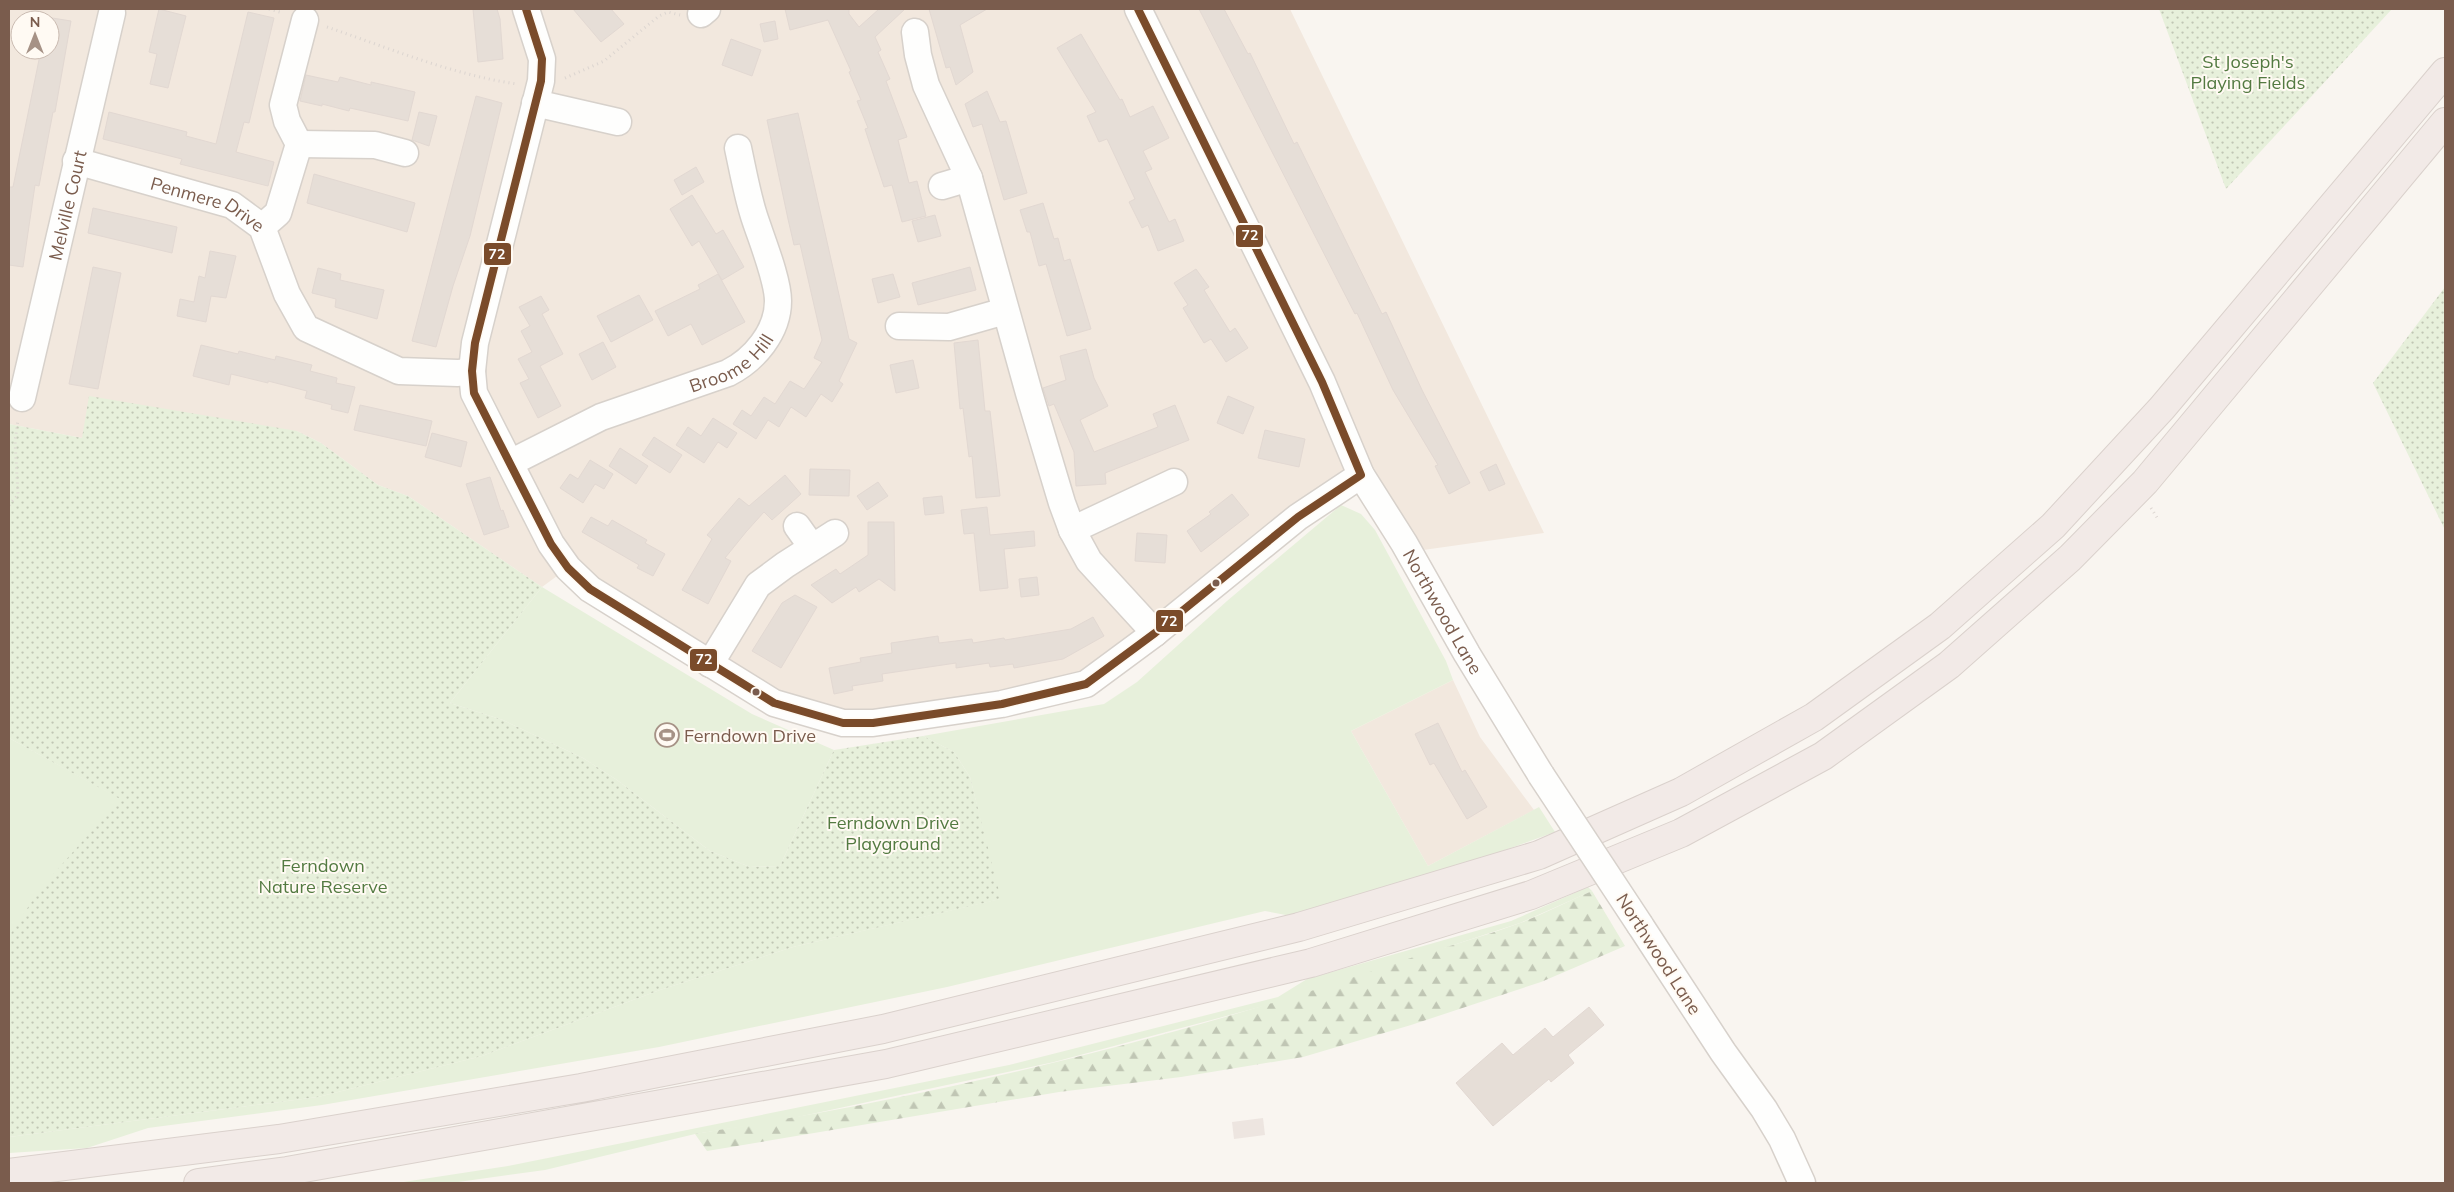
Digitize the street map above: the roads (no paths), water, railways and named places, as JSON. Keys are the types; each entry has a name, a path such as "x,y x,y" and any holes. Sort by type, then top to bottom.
{"highway":[{"path":"9,1172 279,1139 582,1088 883,1029 1298,927 1539,855 1681,792 1814,717 1940,626 2053,526 2162,408 2445,72"},
{"path":"198,1183 287,1172 915,1057 1312,962 1531,895 1681,833 1823,756 1948,665 2070,558 2145,482 2445,122"}],"street":[{"path":"526,9 542,59 538,92 475,343 472,371 474,393 551,544 568,568 590,589 774,704 842,723 873,723 1002,704 1086,684 1156,633 1298,517 1360,475"},
{"name":"Northwood Lane","path":"1138,9 1322,382 1360,475 1404,543 1467,654 1541,775 1724,1052 1764,1109 1782,1139 1802,1183"},
{"name":"Melville Court","path":"22,398 112,13"},
{"path":"262,227 278,213 299,144 287,121 283,105 306,20"},
{"path":"915,32 919,63 926,85 969,178 995,266 1005,311 1062,503 1072,530 1089,561 1156,633"},
{"path":"538,92 618,122"},
{"path":"299,144 375,145 406,153"},
{"name":"Broome Hill","path":"510,463 601,417 728,373 744,365 760,348 771,328 778,300 753,212 738,148"},
{"name":"Penmere Drive","path":"76,161 232,205 262,227 288,294 306,328 399,371 458,373 472,371"},
{"path":"942,186 969,178"},
{"path":"900,326 949,327 1005,311"},
{"path":"1072,530 1174,482"},
{"path":"797,526 812,547"},
{"path":"710,664 758,585 835,533"}],"place":[{"name":"Ferndown Drive","path":"667,735"}],"park label":[{"name":"St Joseph's Playing Fields","path":"2248,71"},
{"name":"Ferndown Drive Playground","path":"893,832"},
{"name":"Ferndown Nature Reserve","path":"323,875"}]}
